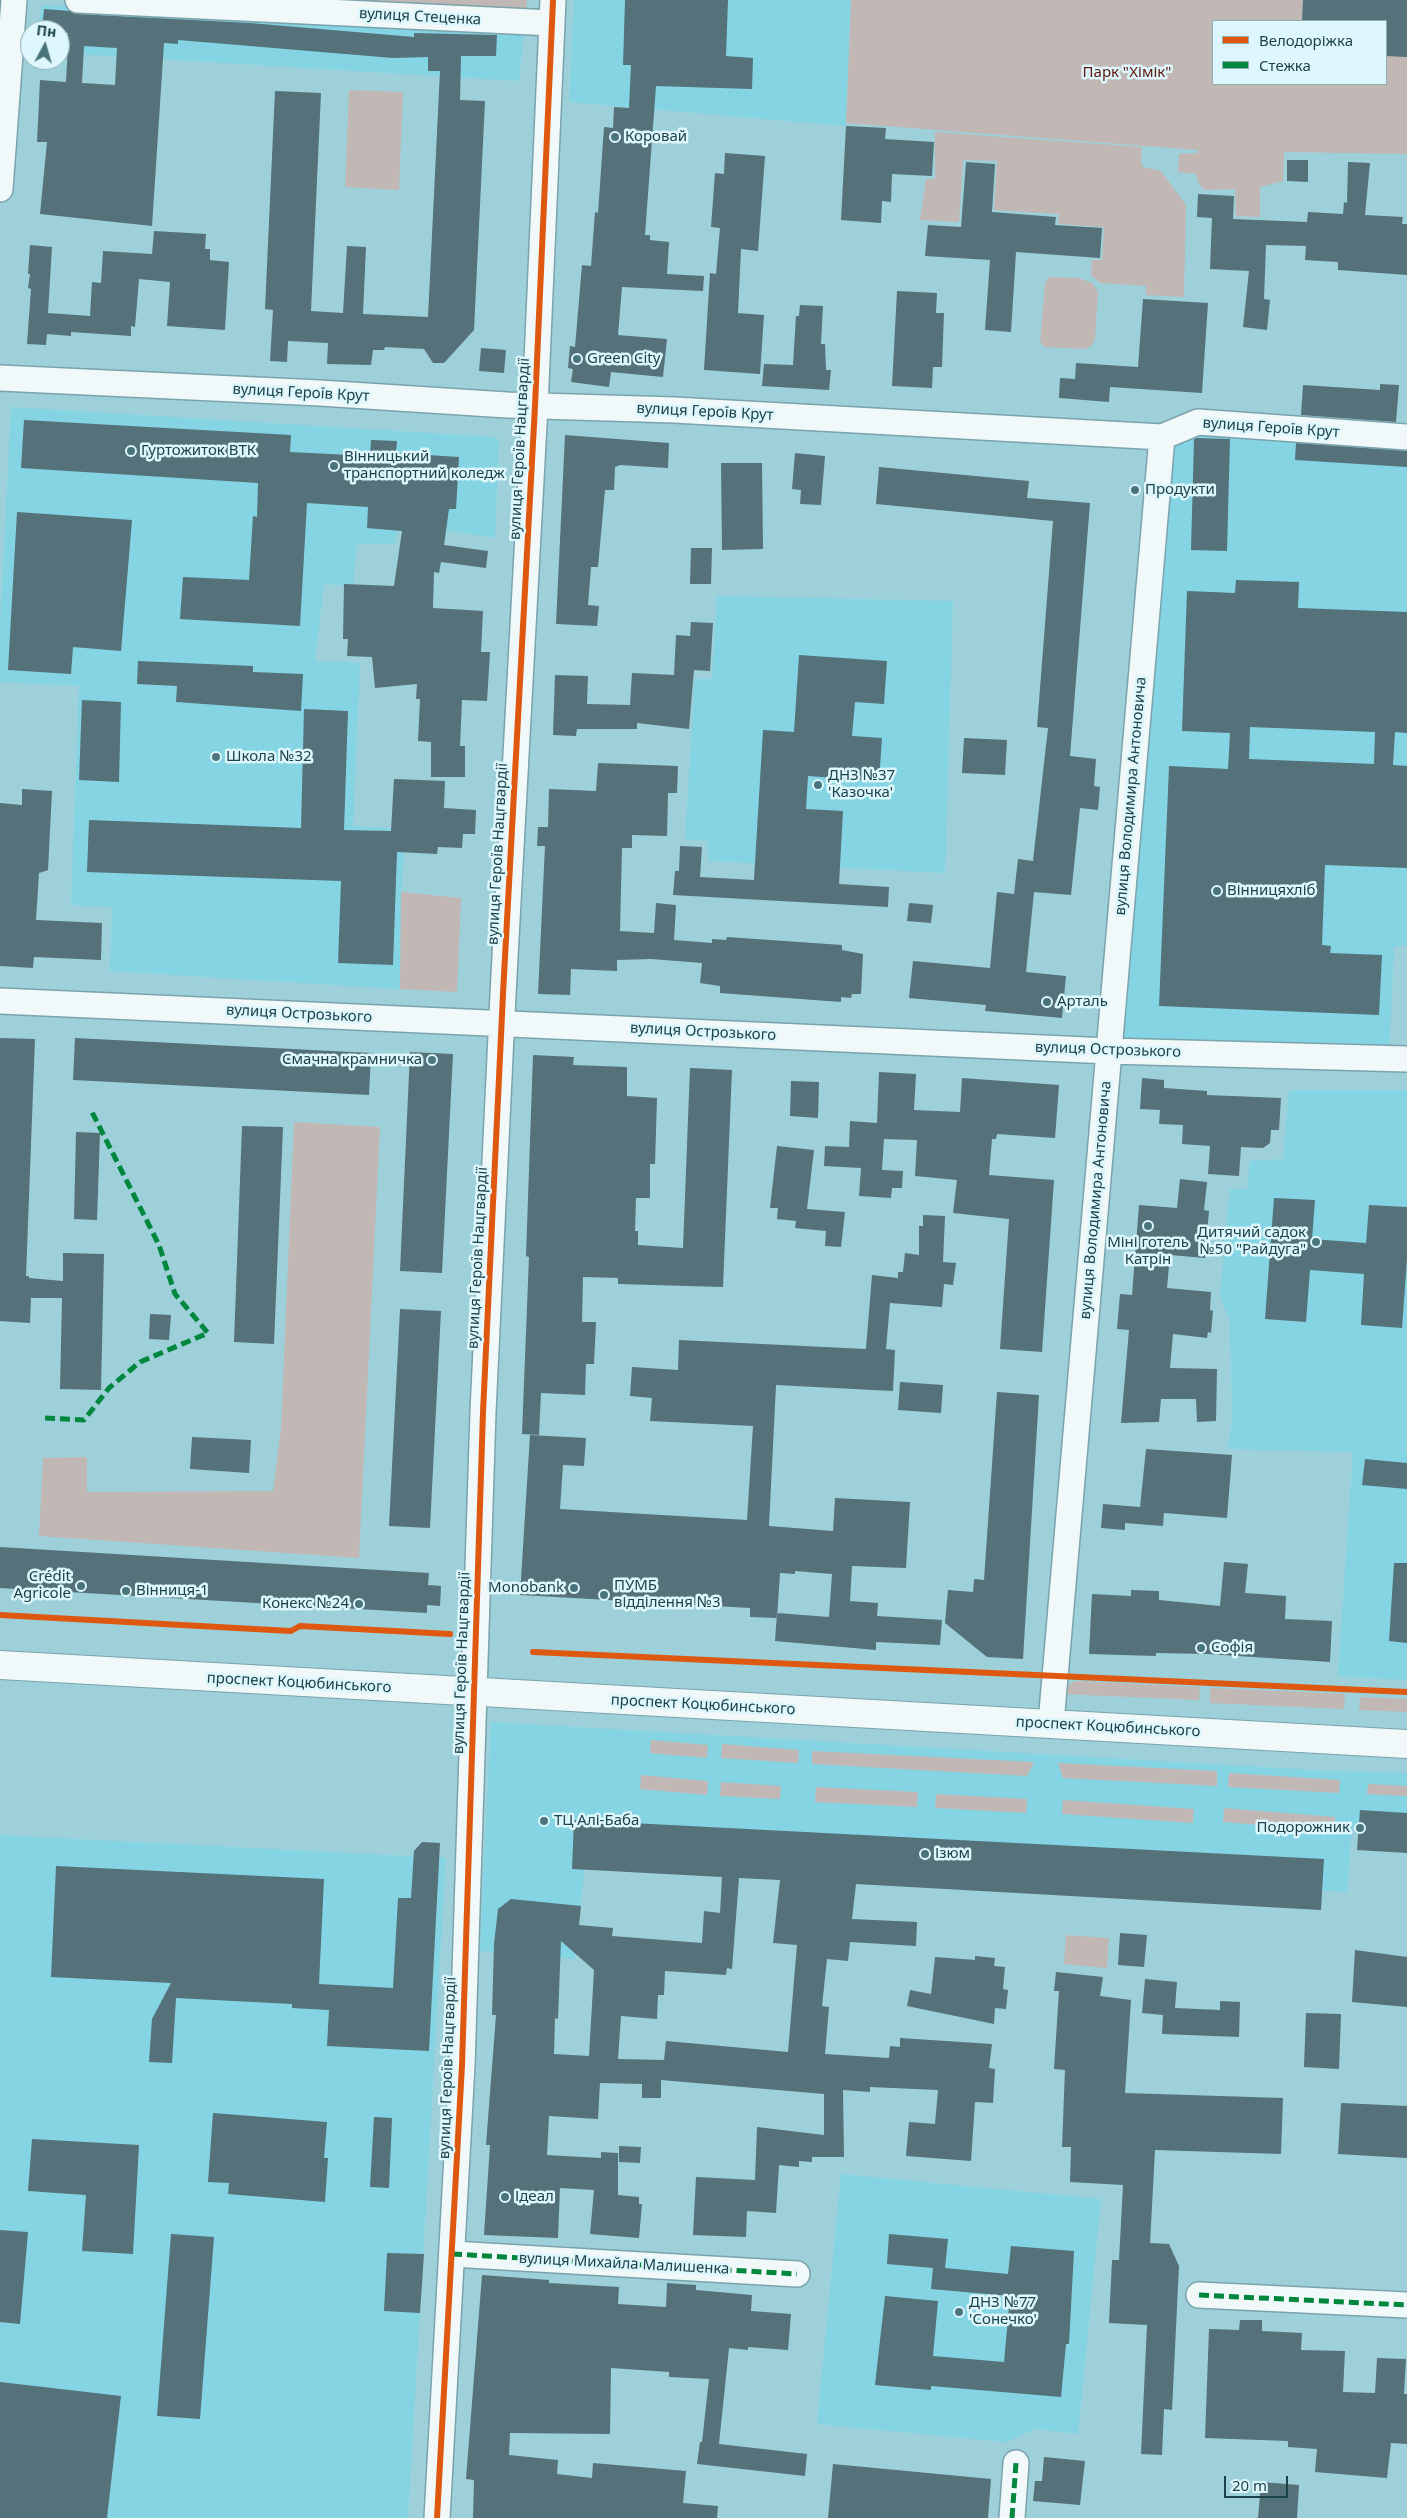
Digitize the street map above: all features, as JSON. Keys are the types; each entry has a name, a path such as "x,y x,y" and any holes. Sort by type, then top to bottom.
{"main road":[{"name":"проспект Коцюбинського","path":"0,1665 1407,1744"}],"street":[{"path":"0,189 14,0"},
{"name":"вулиця Стеценка","path":"78,0 553,12"},
{"name":"вулиця Героїв Нацгвардії","path":"438,2518 462,2065 483,1412 535,406 553,12"},
{"name":"вулиця Героїв Крут","path":"0,378 535,406 674,410 1162,437 1198,422 1407,437"},
{"name":"вулиця Володимира Антоновича","path":"1051,1724 1162,437"},
{"name":"вулиця Острозького","path":"0,1001 1109,1051 1407,1059"},
{"name":"вулиця Михайла Малишенка","path":"452,2254 797,2274"},
{"path":"1199,2295 1407,2305"},
{"path":"1012,2518 1016,2463"}],"shaded area":[{"path":"574,0 851,0 846,126 569,102"},
{"path":"42,5 524,30 519,81 70,54 70,20 40,20"},
{"path":"11,407 495,437 499,440 495,538 400,523 394,544 357,544 353,586 324,584 315,661 360,663 353,826 406,829 401,892 400,989 110,971 112,907 71,905 79,686 0,682 0,627"},
{"path":"1196,430 1407,444 1407,945 1394,947 1389,1058 1111,1049 1173,440"},
{"name":"ДНЗ №37 'Казочка'","path":"717,596 953,601 945,873 709,861 708,841 685,839 695,679 712,679"},
{"name":"Дитячий садок №50 \"Райдуга\"","path":"1289,1090 1407,1090 1407,1436 1405,1452 1407,1453 1407,1680 1338,1676 1353,1452 1228,1449 1232,1419 1230,1321 1220,1296 1230,1189 1247,1189 1250,1161 1283,1159"},
{"path":"491,1722 1331,1771 1407,1773 1407,1832 1352,1827 1347,1892 587,1846 575,1959 480,1951"},
{"path":"0,1835 446,1858 408,2518 0,2518"},
{"name":"ДНЗ №77 'Сонечко'","path":"841,2174 1101,2199 1078,2434 1035,2429 1006,2442 817,2424"}],"green space":[{"path":"78,0 527,0 525,22"},
{"name":"Парк \"Хімік\"","path":"851,0 1407,0 1407,154 1284,152 1283,181 1260,187 1260,217 1236,216 1235,189 1204,190 1198,182 1196,174 1178,172 1179,154 1198,153 1198,150 846,123"},
{"path":"349,90 403,92 399,190 345,187"},
{"path":"935,132 1142,147 1141,162 1143,167 1161,171 1186,205 1184,297 1146,295 1146,286 1100,283 1091,275 1092,260 1102,260 1104,227 1058,224 1059,214 994,210 997,161 963,160 959,222 920,220 926,179 935,179"},
{"path":"1049,277 1079,278 1092,283 1098,292 1095,339 1092,345 1085,349 1044,347 1040,341 1045,284"},
{"path":"401,892 461,898 457,992 400,989"},
{"path":"294,1122 380,1127 359,1558 39,1536 43,1458 87,1457 87,1492 273,1491 281,1428"},
{"path":"1075,1681 1200,1687 1199,1700 1061,1694 1064,1688"},
{"path":"1210,1688 1345,1694 1344,1709 1210,1703"},
{"path":"1360,1697 1407,1699 1407,1712 1359,1710"},
{"path":"651,1740 708,1745 707,1758 650,1753"},
{"path":"722,1744 799,1750 798,1763 721,1758"},
{"path":"812,1751 1034,1762 1027,1776 812,1764"},
{"path":"1058,1763 1217,1771 1217,1786 1063,1778"},
{"path":"1229,1773 1340,1780 1339,1793 1228,1787"},
{"path":"641,1775 708,1781 707,1795 640,1789"},
{"path":"721,1782 781,1786 780,1799 720,1796"},
{"path":"1368,1784 1407,1786 1407,1796 1367,1794"},
{"path":"816,1787 918,1792 917,1807 815,1802"},
{"path":"936,1794 1027,1799 1026,1813 935,1808"},
{"path":"1063,1800 1194,1809 1193,1823 1062,1814"},
{"path":"1224,1808 1335,1817 1334,1831 1223,1822"},
{"path":"1066,1935 1109,1938 1107,1968 1064,1964"}],"building":[{"path":"625,0 728,0 726,56 753,58 752,89 656,86 645,235 650,235 650,240 669,242 667,274 704,276 703,291 622,287 618,335 667,339 663,377 611,372 609,387 571,382 573,369 568,368 570,346 575,347 582,265 591,266 595,212 598,213 604,127 613,128 614,107 629,108 631,65 623,65"},
{"path":"1303,0 1407,0 1407,57 1387,56 1387,20 1302,20"},
{"path":"44,9 70,11 77,14 250,23 414,37 414,33 497,35 496,56 461,56 460,100 485,101 474,330 444,363 433,363 424,349 385,347 384,350 373,350 371,365 327,364 328,343 288,341 287,362 270,361 273,310 265,309 275,91 321,93 311,311 343,313 347,246 366,247 363,314 428,317 440,71 428,71 428,57 393,58 178,40 178,44 164,43 152,226 40,214 47,142 37,142 40,80 66,82 67,70 70,70 70,20 43,20","holes":["84,46 117,48 115,85 82,83"]},
{"path":"846,126 886,128 885,139 934,142 932,176 892,174 891,202 882,201 881,223 841,220"},
{"path":"725,153 765,156 758,251 741,249 738,313 764,315 760,374 704,370 710,273 716,274 720,228 711,227 715,173 724,174"},
{"path":"1287,160 1308,160 1308,182 1287,181"},
{"path":"966,162 995,164 992,212 1056,217 1055,225 1102,228 1100,258 1016,252 1011,332 985,330 990,260 925,256 928,225 961,227"},
{"path":"1348,162 1370,163 1365,215 1403,217 1402,224 1407,224 1407,275 1338,270 1338,262 1305,260 1306,246 1266,245 1264,299 1270,300 1267,330 1243,327 1249,271 1210,269 1212,218 1197,217 1198,194 1234,196 1233,219 1307,222 1308,212 1343,214 1344,202 1347,203"},
{"path":"154,231 206,234 205,249 210,249 210,260 229,262 225,330 167,326 170,282 139,279 135,327 131,326 131,336 71,332 71,336 47,334 46,345 27,344 31,289 28,288 30,245 52,247 48,313 90,316 92,282 101,283 103,251 152,254"},
{"path":"897,291 937,293 936,313 944,313 942,367 933,367 932,388 892,386"},
{"path":"1143,299 1208,303 1202,393 1110,387 1109,402 1059,398 1060,378 1075,379 1076,363 1138,367"},
{"path":"800,305 823,306 821,344 825,344 826,370 831,370 829,390 762,386 764,364 793,365 796,316 799,316"},
{"path":"481,348 506,350 504,373 479,371"},
{"path":"1380,384 1399,385 1396,422 1301,415 1303,385 1380,390"},
{"path":"24,420 291,435 290,452 370,456 371,440 397,441 396,453 459,457 456,509 449,509 444,545 488,551 486,568 441,562 439,573 434,572 433,608 483,611 481,652 490,652 487,701 462,700 460,746 465,746 465,777 431,777 431,742 418,741 420,699 416,699 417,684 375,688 372,657 347,656 348,639 343,639 344,584 394,586 402,531 367,528 368,507 307,503 300,626 180,619 183,577 249,580 253,516 257,517 258,483 21,468"},
{"path":"565,435 669,443 668,468 620,465 615,467 614,490 605,490 598,567 591,567 588,605 599,606 597,626 556,624"},
{"path":"1194,439 1230,439 1227,551 1191,550"},
{"path":"1296,443 1407,451 1407,467 1295,460"},
{"path":"795,453 825,456 821,505 800,504 801,490 792,489"},
{"path":"721,463 762,463 763,549 722,550"},
{"path":"879,467 1029,481 1027,498 1090,503 1070,756 1096,759 1094,786 1100,787 1098,810 1080,808 1071,895 1034,892 1026,972 1066,976 1062,1018 985,1011 986,1005 909,998 913,961 990,968 997,892 1014,894 1018,859 1033,861 1048,728 1037,727 1053,521 876,504"},
{"path":"17,512 132,520 121,651 73,647 71,674 8,670"},
{"path":"691,548 712,548 711,584 690,584"},
{"path":"1236,580 1299,582 1298,608 1407,612 1407,733 1395,732 1393,765 1407,766 1407,868 1325,865 1322,945 1331,946 1330,953 1382,955 1379,1015 1159,1006 1169,766 1228,769 1230,733 1182,731 1187,591 1235,593","holes":["1250,727 1375,732 1374,764 1249,759"]},
{"path":"691,622 713,623 710,671 694,670 689,729 637,723 637,729 577,729 576,736 553,735 555,675 588,676 587,704 630,705 632,673 674,675 676,635 690,636"},
{"path":"799,655 887,661 884,704 855,702 852,736 882,738 879,781 808,776 806,809 843,811 839,884 889,887 888,907 673,895 675,871 679,871 680,846 702,847 700,877 754,880 763,730 794,732"},
{"path":"138,661 253,666 253,672 303,674 301,711 176,702 177,686 137,684"},
{"path":"82,700 121,702 119,782 79,780"},
{"path":"304,709 348,711 344,830 391,831 394,779 445,781 444,808 476,810 475,834 463,834 462,848 438,847 437,854 397,852 393,965 338,963 341,881 87,872 89,820 301,828"},
{"path":"964,738 1007,740 1005,775 962,773"},
{"path":"598,763 678,766 677,793 668,793 667,836 632,835 632,848 622,848 620,931 654,933 656,903 676,905 674,940 712,943 712,939 726,940 727,937 842,945 842,950 863,954 861,994 852,994 851,998 841,997 841,1002 720,993 720,986 700,983 702,963 651,959 617,960 617,971 571,969 570,995 538,994 545,846 537,846 538,827 548,827 549,789 596,791"},
{"path":"22,789 52,791 48,870 39,873 36,920 102,923 101,960 34,957 33,968 0,966 0,803 22,805"},
{"path":"909,903 933,905 931,923 907,921"},
{"path":"0,1038 35,1039 26,1276 29,1276 29,1278 63,1281 63,1253 104,1254 101,1390 60,1389 62,1298 31,1298 30,1323 0,1321"},
{"path":"75,1038 371,1053 369,1095 73,1080"},
{"path":"410,1052 453,1054 442,1273 400,1271"},
{"path":"533,1055 574,1057 573,1065 627,1067 627,1096 657,1098 655,1164 650,1164 650,1198 636,1198 635,1231 638,1231 638,1245 683,1248 690,1068 732,1070 723,1287 618,1284 618,1278 583,1277 582,1322 596,1322 594,1364 586,1364 585,1395 541,1393 539,1435 522,1434 529,1257 526,1256"},
{"path":"879,1072 916,1074 914,1110 960,1112 962,1078 1059,1085 1055,1138 997,1134 996,1139 992,1139 989,1175 1054,1180 1042,1352 1000,1349 1009,1219 953,1213 957,1180 915,1176 917,1140 884,1139 882,1170 903,1171 902,1188 892,1188 891,1198 859,1196 861,1168 824,1166 825,1146 849,1147 850,1121 877,1123"},
{"path":"1142,1078 1164,1080 1164,1088 1207,1091 1207,1095 1281,1098 1279,1130 1271,1130 1270,1143 1263,1148 1241,1147 1239,1176 1208,1174 1210,1146 1182,1144 1183,1125 1159,1124 1160,1110 1140,1109"},
{"path":"791,1081 819,1082 818,1118 790,1116"},
{"path":"242,1126 283,1127 274,1344 234,1342"},
{"path":"76,1132 100,1133 97,1220 74,1219"},
{"path":"777,1146 814,1150 807,1209 845,1212 841,1247 825,1246 826,1231 795,1228 796,1221 777,1219 778,1208 770,1208"},
{"path":"1180,1179 1207,1182 1204,1210 1209,1211 1205,1258 1170,1255 1167,1288 1211,1292 1210,1310 1213,1311 1211,1333 1208,1332 1207,1338 1173,1334 1170,1368 1217,1369 1216,1421 1197,1422 1196,1399 1161,1399 1159,1422 1121,1423 1129,1330 1117,1329 1120,1294 1132,1295 1139,1205 1177,1208"},
{"path":"1274,1198 1315,1200 1312,1239 1366,1243 1369,1205 1407,1207 1407,1259 1402,1328 1361,1325 1364,1274 1310,1270 1306,1322 1265,1319"},
{"path":"923,1215 945,1216 943,1262 956,1263 953,1285 944,1284 942,1307 890,1303 886,1349 895,1350 893,1391 776,1385 769,1526 833,1531 835,1498 910,1502 906,1568 852,1566 850,1601 878,1603 877,1616 942,1620 940,1645 876,1642 876,1650 775,1641 777,1618 750,1617 750,1608 520,1595 530,1435 586,1438 584,1466 563,1465 560,1509 747,1520 753,1426 650,1421 652,1398 630,1396 632,1367 678,1370 679,1340 866,1349 872,1275 898,1278 898,1272 903,1272 905,1253 919,1255 919,1226 923,1226","holes":["795,1571 832,1574 829,1617 777,1613 780,1573 795,1574"]},
{"path":"400,1309 441,1311 430,1528 389,1526"},
{"path":"150,1314 171,1315 169,1340 149,1339"},
{"path":"900,1382 943,1385 941,1413 898,1410"},
{"path":"997,1392 1039,1395 1023,1659 987,1657 945,1623 948,1590 973,1592 974,1579 984,1580"},
{"path":"192,1437 251,1440 249,1473 190,1469"},
{"path":"1146,1449 1232,1455 1227,1518 1164,1513 1163,1526 1125,1523 1125,1530 1101,1528 1103,1504 1140,1507"},
{"path":"1365,1459 1407,1463 1407,1489 1362,1485"},
{"path":"0,1547 429,1573 428,1585 441,1586 440,1606 427,1605 427,1613 0,1588"},
{"path":"1224,1562 1248,1564 1245,1593 1286,1596 1285,1619 1332,1621 1330,1662 1207,1654 1156,1653 1156,1656 1089,1654 1092,1594 1131,1596 1131,1590 1159,1591 1159,1600 1220,1606"},
{"path":"1394,1563 1407,1563 1407,1643 1389,1641"},
{"path":"1360,1810 1407,1813 1407,1853 1357,1850"},
{"path":"574,1820 1324,1859 1321,1910 856,1884 852,1919 917,1922 916,1946 850,1942 848,1961 827,1959 822,2006 829,2007 825,2054 889,2058 890,2046 900,2047 900,2038 992,2044 989,2068 995,2069 993,2103 975,2102 971,2161 906,2156 909,2122 935,2124 938,2090 870,2087 870,2092 843,2090 844,2157 812,2157 812,2162 799,2161 799,2167 779,2165 776,2213 747,2211 746,2237 693,2235 696,2177 755,2180 757,2127 824,2135 824,2094 661,2080 661,2098 642,2098 642,2084 600,2083 598,2119 549,2116 547,2155 601,2158 601,2152 618,2153 618,2195 639,2197 639,2204 642,2204 639,2238 590,2234 594,2190 560,2188 558,2238 484,2235 490,2145 486,2145 496,2015 492,2015 494,1944 498,1909 511,1899 581,1906 579,1925 613,1928 612,1936 702,1943 704,1911 720,1913 722,1877 572,1869","holes":["739,1878 780,1880 773,1943 797,1945 788,2052 666,2041 664,2060 618,2059 621,2016 657,2019 658,1995 664,1995 665,1971 726,1975 727,1968 732,1969","561,1941 594,1970 589,2056 554,2054 555,2018 558,2019"]},
{"path":"422,1842 440,1843 429,2051 327,2046 329,2010 292,2008 292,2004 176,1998 172,2063 149,2062 152,2019 171,1983 51,1977 56,1866 324,1879 319,1984 393,1988 398,1898 411,1898 414,1851"},
{"path":"1120,1933 1147,1935 1144,1967 1118,1965"},
{"path":"1355,1950 1407,1957 1407,2007 1352,2002"},
{"path":"975,1956 995,1958 994,1966 1005,1967 1003,1989 1008,1990 1006,2009 995,2008 994,2024 907,2006 910,1990 931,1994 935,1957 975,1960"},
{"path":"1056,1972 1103,1977 1100,1996 1131,2000 1125,2093 1283,2098 1281,2154 1155,2150 1150,2243 1169,2244 1179,2266 1172,2410 1164,2409 1162,2455 1141,2454 1147,2325 1109,2323 1112,2260 1119,2260 1123,2185 1070,2182 1071,2147 1062,2147 1065,2070 1054,2069 1059,1991 1054,1991"},
{"path":"1145,1979 1177,1982 1175,2008 1220,2010 1220,2001 1240,2002 1239,2037 1162,2034 1163,2015 1142,2013"},
{"path":"1306,2013 1341,2014 1339,2069 1304,2067"},
{"path":"1341,2103 1407,2106 1407,2158 1338,2154"},
{"path":"213,2113 327,2122 324,2158 328,2158 325,2202 228,2194 229,2183 208,2182"},
{"path":"374,2117 392,2118 389,2188 370,2187"},
{"path":"32,2139 139,2145 133,2254 82,2251 86,2195 28,2191"},
{"path":"619,2146 641,2147 640,2163 619,2162"},
{"path":"0,2230 28,2232 20,2324 0,2322"},
{"path":"171,2234 214,2237 200,2419 157,2416"},
{"path":"889,2234 948,2239 945,2268 1008,2274 1011,2246 1074,2251 1069,2344 1066,2344 1061,2397 931,2386 931,2390 875,2385 885,2296 938,2301 933,2356 1004,2362 1010,2296 931,2289 933,2268 887,2264"},
{"path":"387,2253 424,2254 420,2313 384,2311"},
{"path":"482,2275 549,2280 549,2283 619,2287 618,2304 666,2307 667,2283 696,2285 696,2290 752,2295 751,2311 791,2314 788,2350 748,2347 748,2350 729,2348 719,2444 807,2454 805,2476 697,2464 700,2442 702,2442 709,2379 669,2377 669,2372 611,2368 610,2434 510,2433 509,2455 558,2460 557,2474 592,2478 593,2463 686,2471 683,2503 718,2506 717,2518 473,2518 474,2480 466,2479"},
{"path":"1240,2320 1262,2320 1262,2331 1302,2333 1301,2350 1345,2351 1343,2392 1375,2393 1377,2358 1406,2359 1404,2394 1407,2394 1407,2444 1391,2443 1387,2478 1315,2472 1317,2449 1288,2447 1288,2441 1205,2438 1209,2329 1239,2330"},
{"path":"0,2382 121,2396 107,2518 0,2518"},
{"path":"1044,2457 1085,2461 1080,2505 1033,2501 1035,2481 1042,2481"},
{"path":"833,2464 991,2479 988,2518 828,2518"},
{"path":"1261,2482 1299,2485 1297,2518 1258,2518"}],"marked path":[{"path":"45,1418 84,1420 109,1388 140,1362 208,1333 175,1294 159,1245 92,1112"},
{"path":"452,2254 797,2274"},
{"path":"1199,2295 1407,2305"},
{"path":"1012,2518 1016,2463"}],"cycle path":[{"path":"437,2518 462,2065 483,1412 503,994 535,406 553,0"},
{"path":"0,1615 291,1631 300,1626 450,1634"},
{"path":"533,1652 1407,1692"}],"place":[{"name":"Коровай","path":"615,137"},
{"name":"Green City","path":"577,359"},
{"name":"Гуртожиток ВТК","path":"131,451"},
{"name":"Вінницький транспортний коледж","path":"334,466"},
{"name":"Продукти","path":"1135,490"},
{"name":"Школа №32","path":"216,757"},
{"name":"ДНЗ №37 'Казочка'","path":"818,785"},
{"name":"Вінницяхліб","path":"1217,891"},
{"name":"Арталь","path":"1047,1002"},
{"name":"Смачна крамничка","path":"432,1060"},
{"name":"Міні готель Катрін","path":"1148,1226"},
{"name":"Дитячий садок №50 \"Райдуга\"","path":"1316,1242"},
{"name":"Crédit Agricole","path":"81,1586"},
{"name":"Monobank","path":"574,1588"},
{"name":"Вінниця-1","path":"126,1591"},
{"name":"ПУМБ відділення №3","path":"604,1595"},
{"name":"Конекс №24","path":"359,1604"},
{"name":"Софія","path":"1201,1648"},
{"name":"ТЦ Алі-Баба","path":"544,1821"},
{"name":"Подорожник","path":"1360,1828"},
{"name":"Ізюм","path":"925,1854"},
{"name":"Ідеал","path":"505,2197"},
{"name":"ДНЗ №77 'Сонечко'","path":"959,2312"}]}
